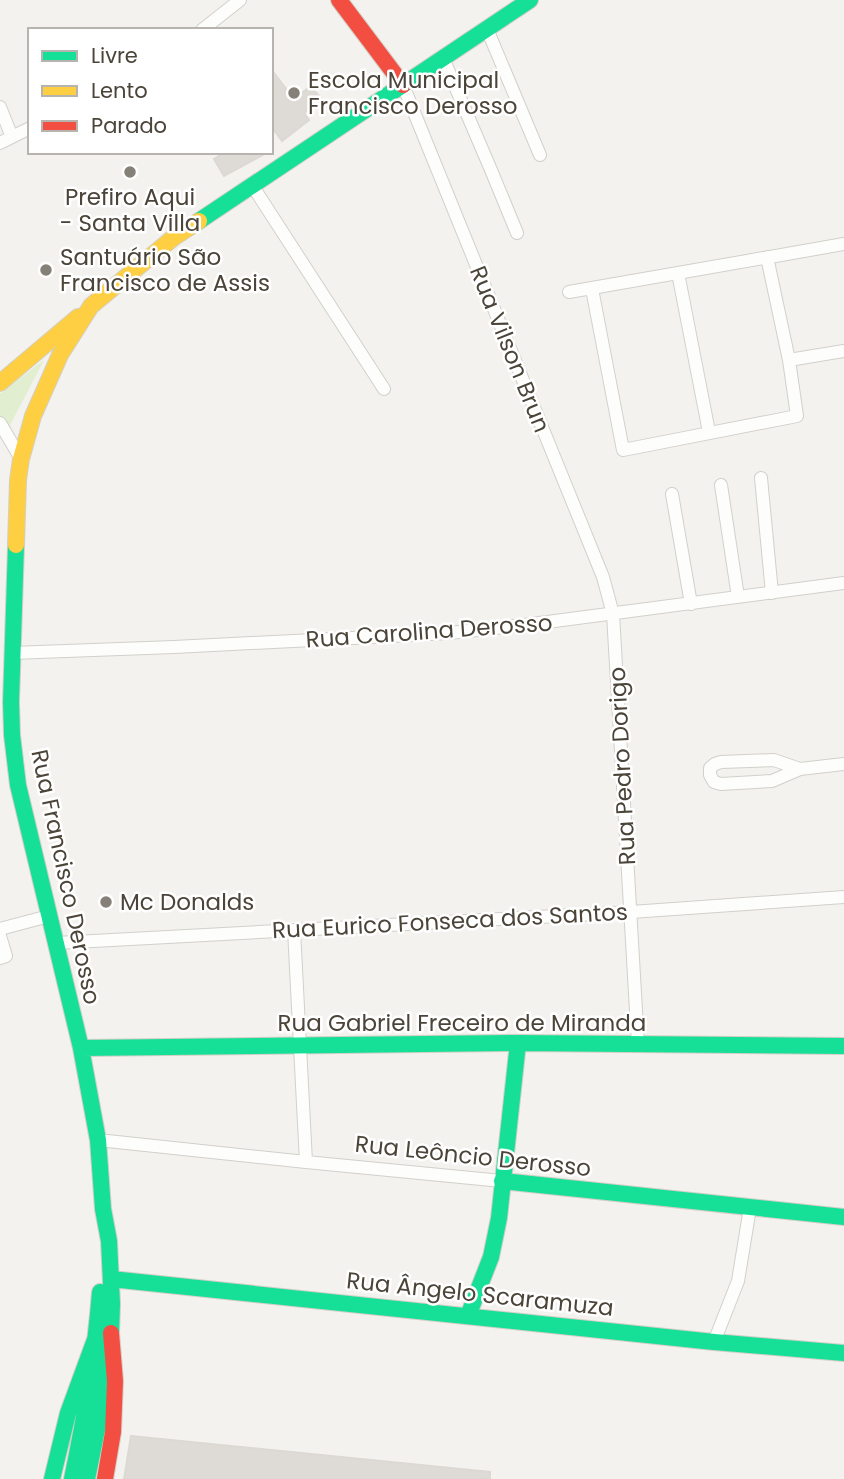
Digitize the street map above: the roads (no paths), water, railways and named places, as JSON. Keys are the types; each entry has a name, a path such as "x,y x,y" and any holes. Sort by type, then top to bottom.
{"main road":[{"path":"340,0 403,85"},
{"name":"Rua Francisco Derosso","path":"87,1479 90,1428 111,1279 98,1140 81,1048 18,785 7,754 19,480 26,438 60,355 91,306 173,238 530,0"},
{"path":"0,383 91,306"},
{"path":"468,1316 491,1257 499,1218 518,1043"},
{"name":"Rua Gabriel Freceiro de Miranda","path":"81,1048 518,1043 844,1046"},
{"name":"Rua Leôncio Derosso","path":"502,1181 844,1217"},
{"name":"Rua Francisco Derosso","path":"103,1209 100,1305 104,1334"},
{"name":"Rua Ângelo Scaramuza","path":"111,1279 714,1342 844,1353"},
{"path":"52,1479 68,1413 104,1334"},
{"path":"104,1334 115,1381 113,1432 104,1479"},
{"name":"Rua Francisco Derosso","path":"72,1479 90,1428"}],"street":[{"path":"205,28 240,0"},
{"path":"487,29 540,155"},
{"path":"443,58 517,233"},
{"name":"Rua Vilson Brun","path":"403,85 603,577 613,614"},
{"path":"0,107 6,140 28,129"},
{"path":"253,185 384,389"},
{"path":"569,292 844,244"},
{"path":"592,289 623,450 797,416 789,360 766,257"},
{"path":"678,274 709,432"},
{"path":"789,360 844,351"},
{"path":"0,423 21,459"},
{"path":"761,478 772,593"},
{"path":"721,485 738,597"},
{"path":"672,494 691,604"},
{"name":"Rua Carolina Derosso","path":"12,653 450,633 844,583"},
{"name":"Rua Pedro Dorigo","path":"613,614 638,1045"},
{"path":"800,769 774,760 721,762 710,768 710,775 714,782 721,785 772,780 800,769 844,764"},
{"name":"Rua Eurico Fonseca dos Santos","path":"56,943 631,912 844,897"},
{"path":"0,929 49,916"},
{"path":"294,930 306,1162"},
{"path":"0,936 6,956 0,958"},
{"name":"Rua Leôncio Derosso","path":"98,1140 502,1181"},
{"path":"714,1342 738,1281 750,1208"}],"place":[{"name":"Escola Municipal Francisco Derosso","path":"294,93"},
{"name":"Prefiro Aqui - Santa Villa","path":"130,172"},
{"name":"Santuário São Francisco de Assis","path":"46,270"},
{"name":"Mc Donalds","path":"106,902"}]}
